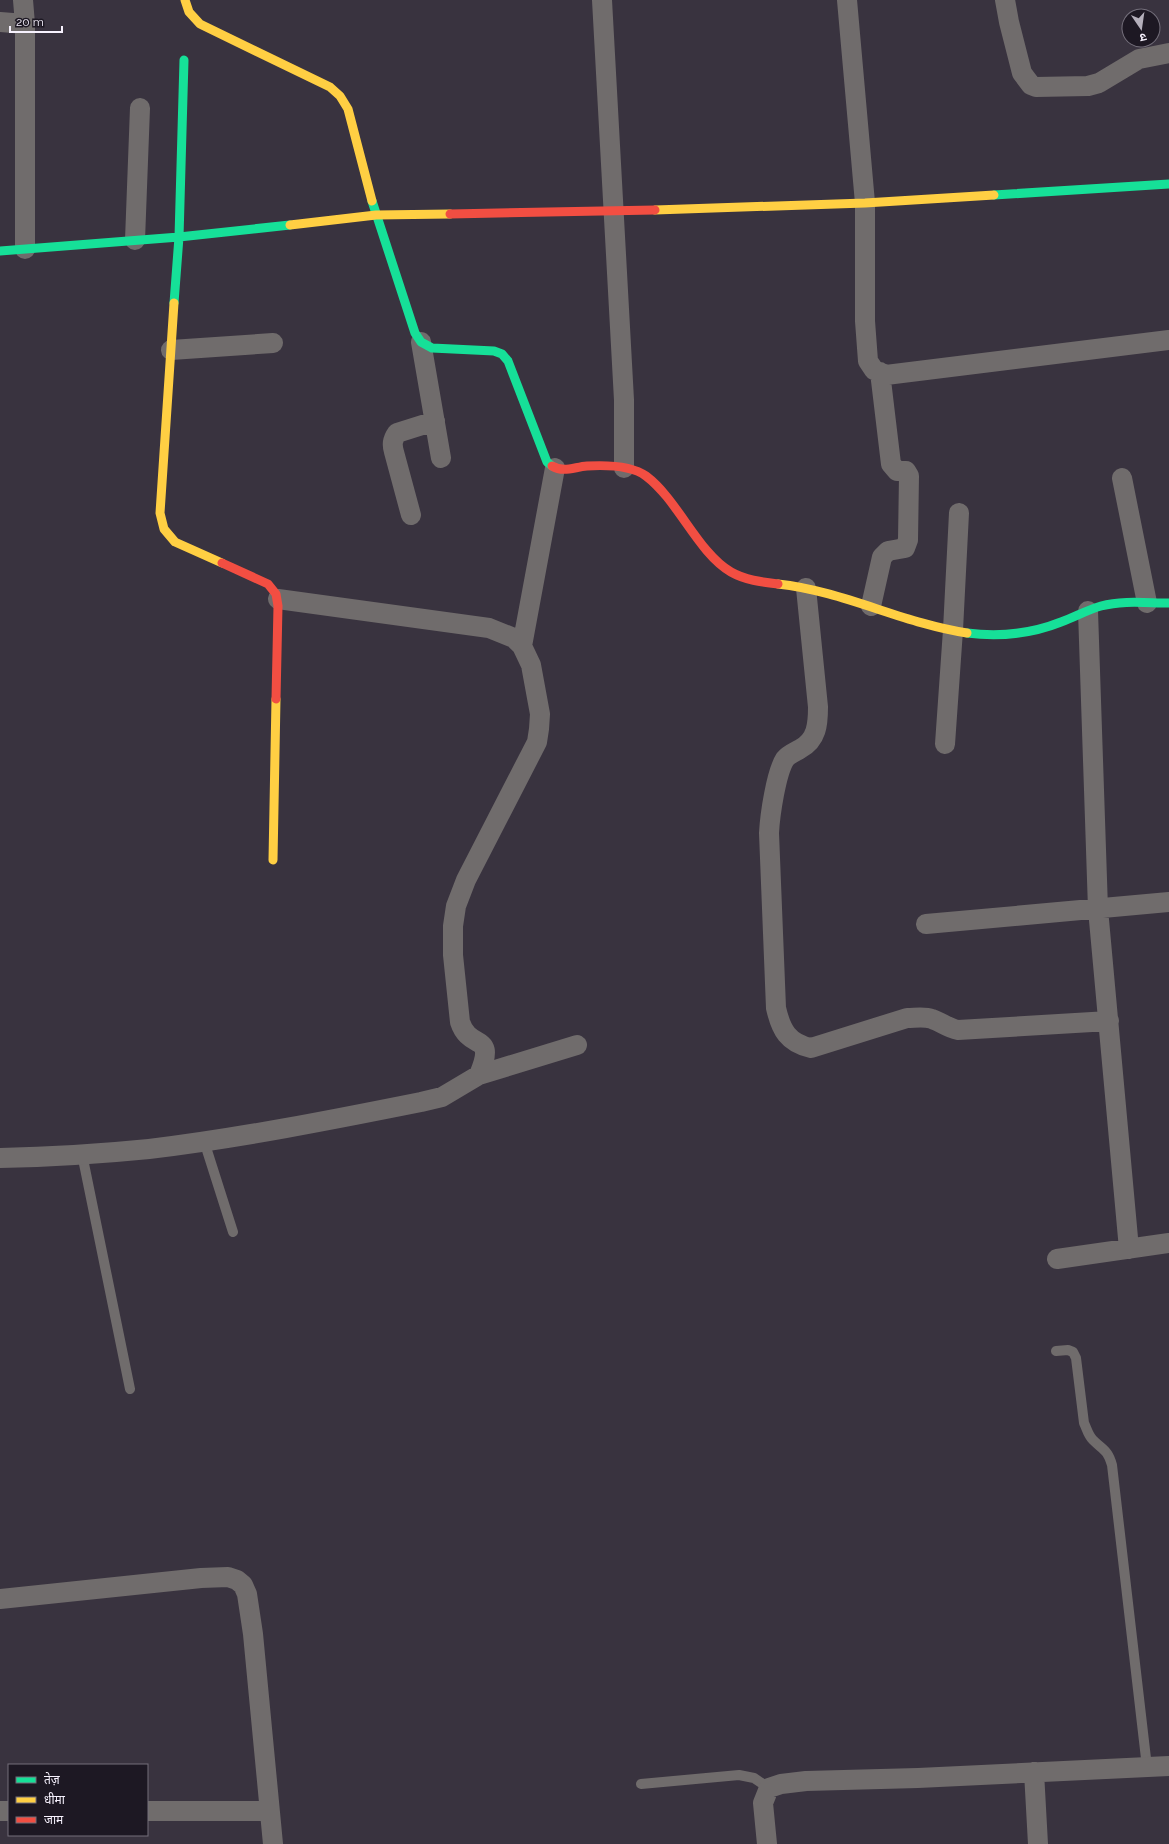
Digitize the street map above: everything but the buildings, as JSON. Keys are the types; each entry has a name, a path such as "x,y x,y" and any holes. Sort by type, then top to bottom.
{"street":[{"path":"23,0 25,24 25,249"},
{"path":"185,0 189,12 200,24 330,87 340,96 348,109 376,215 415,333 421,342 442,458"},
{"path":"602,0 624,400 624,468"},
{"path":"847,0 865,203 865,321 868,361 874,370 886,375 1169,340"},
{"path":"1005,0 1022,73 1031,85 1036,87 1088,86 1099,83 1140,58 1169,53"},
{"path":"0,22 25,24"},
{"path":"184,60 179,237 160,513 164,529 175,542 268,584 275,590 278,600 273,860"},
{"path":"136,240 140,108"},
{"path":"0,252 179,237 376,215 613,212 865,203 1169,184"},
{"path":"421,342 432,348 494,351 502,354 508,362 547,462 555,468 563,470 588,466 624,468 644,475 661,492 716,559 730,571 745,578 806,588 871,606 914,621 953,630 1002,635 1054,626 1111,603 1169,603"},
{"path":"171,350 273,343"},
{"path":"871,606 882,556 888,551 905,548 908,540 909,476 906,471 897,471 891,464 880,372"},
{"path":"411,515 392,444 397,434 435,421"},
{"path":"522,646 555,468"},
{"path":"1122,478 1147,603"},
{"path":"945,744 959,513"},
{"path":"806,588 818,707 818,723 811,742 790,754 782,765 770,816 769,833 776,1008 783,1031 801,1046 811,1048 907,1018 923,1017 958,1030 1108,1021"},
{"path":"278,600 489,628 514,638 522,646 531,665 540,714 538,742 466,880 456,906 453,926 453,961 460,1022 465,1032 484,1047 486,1052 486,1058 479,1075"},
{"path":"1088,611 1098,909 1129,1249"},
{"path":"926,924 1169,902"},
{"path":"0,1158 148,1149 290,1127 442,1097 479,1075 577,1046"},
{"path":"1057,1259 1169,1243"},
{"path":"0,1599 201,1578 228,1577 237,1580 243,1585 247,1594 252,1627 272,1844"},
{"path":"767,1844 763,1803 769,1788 781,1784 806,1781 1169,1766"},
{"path":"1034,1772 1038,1844"},
{"path":"148,1811 269,1811"}],"lane":[{"path":"204,1141 233,1232"},
{"path":"82,1154 130,1389"},
{"path":"1056,1351 1068,1350 1073,1352 1076,1358 1086,1428 1093,1440 1106,1450 1112,1465 1147,1767"},
{"path":"641,1784 739,1775 754,1778 769,1788"}],"traffic: fast":[{"path":"174,303 179,237 184,60"},
{"path":"994,195 1169,184"},
{"path":"372,201 415,333 421,342 432,348 494,351 502,354 508,361 547,462 552,466"},
{"path":"0,251 179,237 290,225"},
{"path":"967,633 991,635 1015,634 1050,626 1109,604 1126,602 1169,603"}],"traffic: slow":[{"path":"185,0 189,12 200,24 330,87 340,96 348,109 372,201"},
{"path":"655,210 865,203 994,195"},
{"path":"290,225 376,215 450,214"},
{"path":"174,303 160,513 164,529 175,542 222,563"},
{"path":"778,584 826,593 919,622 967,633"},
{"path":"273,860 276,699"}],"traffic: jam":[{"path":"450,214 655,210"},
{"path":"552,466 561,469 587,466 610,466 640,472 657,486 668,498 698,540 719,563 731,572 742,577 778,584"},
{"path":"222,563 268,584 276,594 278,606 276,699"}]}
